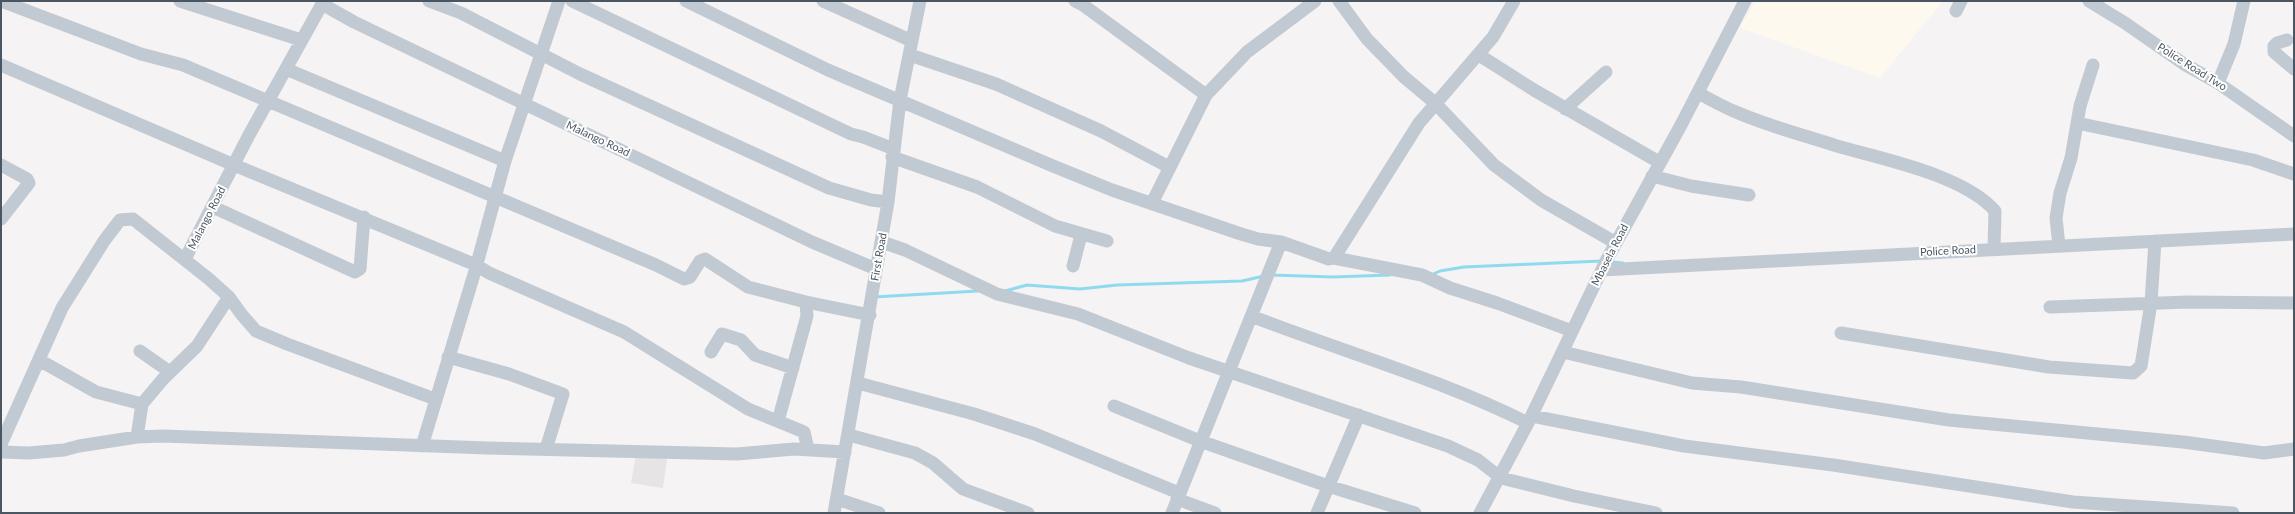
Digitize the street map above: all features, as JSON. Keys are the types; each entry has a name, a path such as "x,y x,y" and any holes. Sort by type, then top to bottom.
{"street":[{"path":"1,1 141,54 183,65 656,265 684,279 690,277 700,261 705,259 748,287 806,302 870,315"},
{"path":"180,1 301,40"},
{"path":"429,1 460,14 689,126 829,188 871,200 888,202"},
{"path":"422,446 496,198 505,161 559,1"},
{"path":"572,1 852,134 863,137 893,153 977,187 1050,224 1081,235 1107,241"},
{"path":"686,1 828,70 1099,185 1252,237 1281,242 1324,258 1334,258 1422,275 1450,288 1504,305 1572,331"},
{"path":"823,1 912,41"},
{"name":"First Road","path":"834,513 882,242 900,100 920,1"},
{"path":"1075,1 1083,5 1206,95"},
{"path":"1152,203 1206,95 1247,52 1314,1"},
{"path":"1339,1 1367,39 1404,77 1435,103 1479,150 1513,180 1541,200 1616,242"},
{"path":"1334,258 1402,147 1435,103 1492,37 1514,1"},
{"name":"Mbasela Road","path":"1480,513 1501,478 1616,242 1698,93 1745,1"},
{"name":"Police Road Two","path":"2089,1 2125,23 2184,64 2218,83 2294,136"},
{"path":"2218,83 2234,44 2244,1"},
{"name":"Malango Road","path":"435,399 265,336 248,323 229,297 185,259 268,101 323,2 354,22 824,248 876,269"},
{"path":"2287,40 2277,43 2274,46 2274,52 2294,69"},
{"path":"910,55 996,84 1101,131 1169,167"},
{"path":"1478,55 1659,162"},
{"path":"1,65 234,165 364,217 476,265 489,273 624,332 748,409 804,432 808,449"},
{"path":"2059,246 2056,218 2060,194 2071,158 2077,122 2093,65"},
{"path":"286,69 505,161"},
{"path":"1566,108 1606,72"},
{"path":"1698,93 1736,112 1838,146 1918,169 1957,184 1983,200 1995,211 1994,249"},
{"path":"2077,122 2253,160 2294,174"},
{"path":"1,165 27,178 29,183 1,219"},
{"path":"1652,176 1691,186 1749,195"},
{"path":"213,207 355,272 360,269 364,217"},
{"path":"1,444 62,308 104,241 120,220 133,218 185,259"},
{"name":"Police Road","path":"1602,270 2294,234"},
{"path":"1073,266 1081,235"},
{"path":"1841,333 2049,367 2133,373 2141,366 2151,303 2155,241"},
{"path":"882,242 905,250 997,294 1078,314 1170,351 1359,415 1467,454 1501,478 1574,496 1656,513"},
{"path":"1172,513 1281,242"},
{"path":"137,437 142,404 170,372 187,357 206,334 229,297"},
{"path":"778,421 807,316 806,302"},
{"path":"2050,307 2151,303 2294,303"},
{"path":"1251,316 1450,388 1530,420 1684,446 1833,465 2073,502 2233,513"},
{"path":"711,352 722,334 742,340 754,355 793,368"},
{"path":"140,351 170,372"},
{"path":"1563,352 1692,383 1741,387 1948,420 2175,441 2264,453 2294,449"},
{"path":"448,357 509,374 563,394 546,449"},
{"path":"39,360 96,392 142,404"},
{"path":"858,383 997,421 1081,452 1215,513"},
{"path":"1114,406 1200,441 1328,486 1415,513"},
{"path":"1317,513 1359,415"},
{"path":"848,435 915,453 933,463 963,489 1028,513"},
{"path":"1,452 29,453 64,450 79,446 137,437 246,437 422,446 737,454 808,449 845,452"},
{"path":"837,499 879,513"}],"shaded area":[{"path":"1756,1 1943,1 1880,78 1740,28"},
{"path":"636,455 667,459 663,488 631,483"}],"waterway":[{"path":"1431,275 1440,271 1464,267 1602,261"},
{"path":"1612,262 1623,263"},
{"path":"1271,275 1333,277 1390,275"},
{"path":"1005,291 1027,285 1080,289 1117,285 1242,281 1264,276"},
{"path":"874,297 978,291"}]}
